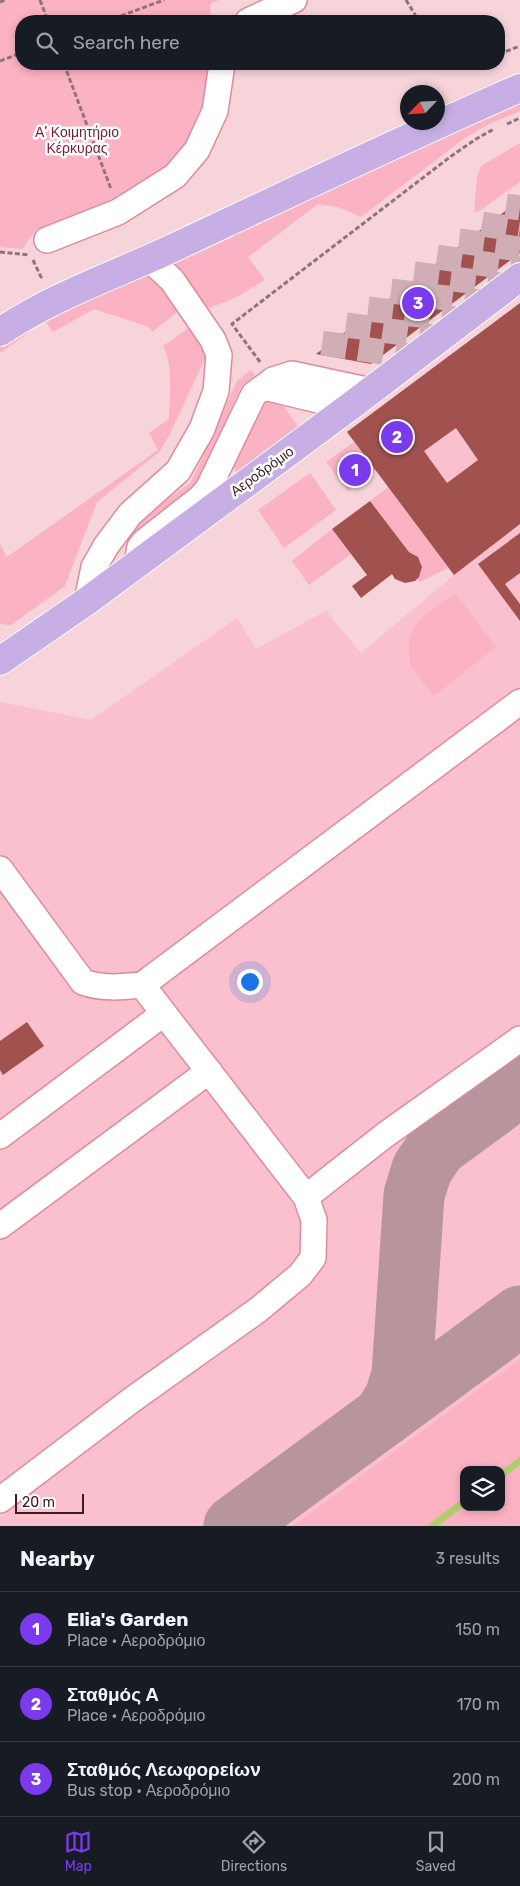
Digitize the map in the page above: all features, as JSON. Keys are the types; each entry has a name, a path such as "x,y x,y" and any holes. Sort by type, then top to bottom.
{"main road":[{"path":"0,332 60,297 149,259 520,88"},
{"name":"Αεροδρόμιο","path":"0,662 87,601 362,398 520,277"},
{"path":"0,638 31,639"}],"lane":[{"path":"261,15 294,0"},
{"path":"47,240 118,212 175,176 196,150 215,110 221,70"},
{"path":"87,601 94,567 106,546 116,530 136,508 178,471 202,429 216,391 219,355 213,340 172,280 149,259"},
{"path":"138,563 140,548 144,542 194,503 208,489 254,394 264,387 339,405 362,398"},
{"path":"0,869 83,982 94,986 142,985 520,702"},
{"path":"0,1500 133,1399 258,1310 300,1275 313,1258 314,1220 306,1197 142,985"},
{"path":"0,1136 163,1014"},
{"path":"306,1197 385,1135 520,1039"},
{"path":"0,1226 210,1072"}],"path":[{"path":"0,2 5,0"},
{"path":"40,0 46,15"},
{"path":"123,15 164,0"},
{"path":"406,0 415,15"},
{"path":"505,52 520,46"},
{"path":"0,61 15,55"},
{"path":"66,70 112,192"},
{"path":"504,125 520,118"},
{"path":"232,324 450,157 476,139 497,128"}],"shaded area":[{"path":"520,303 520,1526 0,1526 0,702 91,720 237,618 256,649 326,611 361,653 454,575 347,432"}],"green space":[{"name":"Α' Κοιμητήριο Κέρκυρας","path":"0,0 219,0 210,4 211,15 15,15 15,70 209,70 198,123 170,170 81,220 37,229 22,249 0,247"},
{"path":"520,103 520,111 489,124 465,138 361,217 338,207 318,204 248,257 265,280 235,298 209,308 174,270 170,259"},
{"path":"520,143 520,182 479,211 474,212 477,177 481,166"},
{"path":"148,269 182,308 152,332 149,327 94,309 53,332 45,321 0,353 0,345 44,315"},
{"path":"193,325 202,338 206,356 170,434 159,452 97,502 65,586 11,625 0,624 0,544 7,557 158,450 149,433 169,419 170,372 163,346"},
{"path":"251,370 255,375 242,385 195,488 127,537 124,532 191,482 237,381"},
{"path":"276,395 299,428 238,476 231,461 257,403"},
{"path":"354,442 376,470 348,491 326,462"},
{"path":"310,473 336,510 284,548 258,510"},
{"path":"388,487 448,568 420,582 417,579 421,571 421,563 417,556 409,552 370,501"},
{"path":"332,529 351,554 309,585 292,561"},
{"path":"455,593 496,647 434,696 412,666 409,657 409,640 412,632 423,617"},
{"path":"520,1359 520,1526 293,1526"}],"building":[{"path":"520,200 520,253 371,364 316,354"},
{"path":"520,303 520,524 454,575 347,432","holes":["456,428 478,460 447,483 424,451"]},
{"path":"370,501 409,552 418,557 422,567 419,577 415,581 405,583 395,579 392,574 361,598 352,586 367,575 332,529"},
{"path":"520,533 520,573 505,584 520,604 520,621 478,564"},
{"path":"27,1022 44,1046 3,1075 0,1070 0,1041"}],"waterway":[{"path":"505,1472 520,1461"},
{"path":"432,1526 460,1505"}],"taxiway":[{"path":"384,1416 395,1397 402,1375 414,1195 422,1169 437,1147 520,1086"},
{"path":"234,1526 520,1316"}],"tunnel":[{"path":"506,206 520,208"},
{"path":"482,224 520,230"},
{"path":"459,241 520,249"},
{"path":"437,257 520,269"},
{"path":"414,274 508,286"},
{"path":"391,291 486,303"},
{"path":"368,309 463,320"},
{"path":"346,325 440,338"},
{"path":"322,343 416,357"}],"place":[{"name":"Σταθμός Λεωφορείων","path":"418,303"},
{"name":"Σταθμός Α","path":"397,437"},
{"name":"Elia's Garden","path":"355,470"}]}
